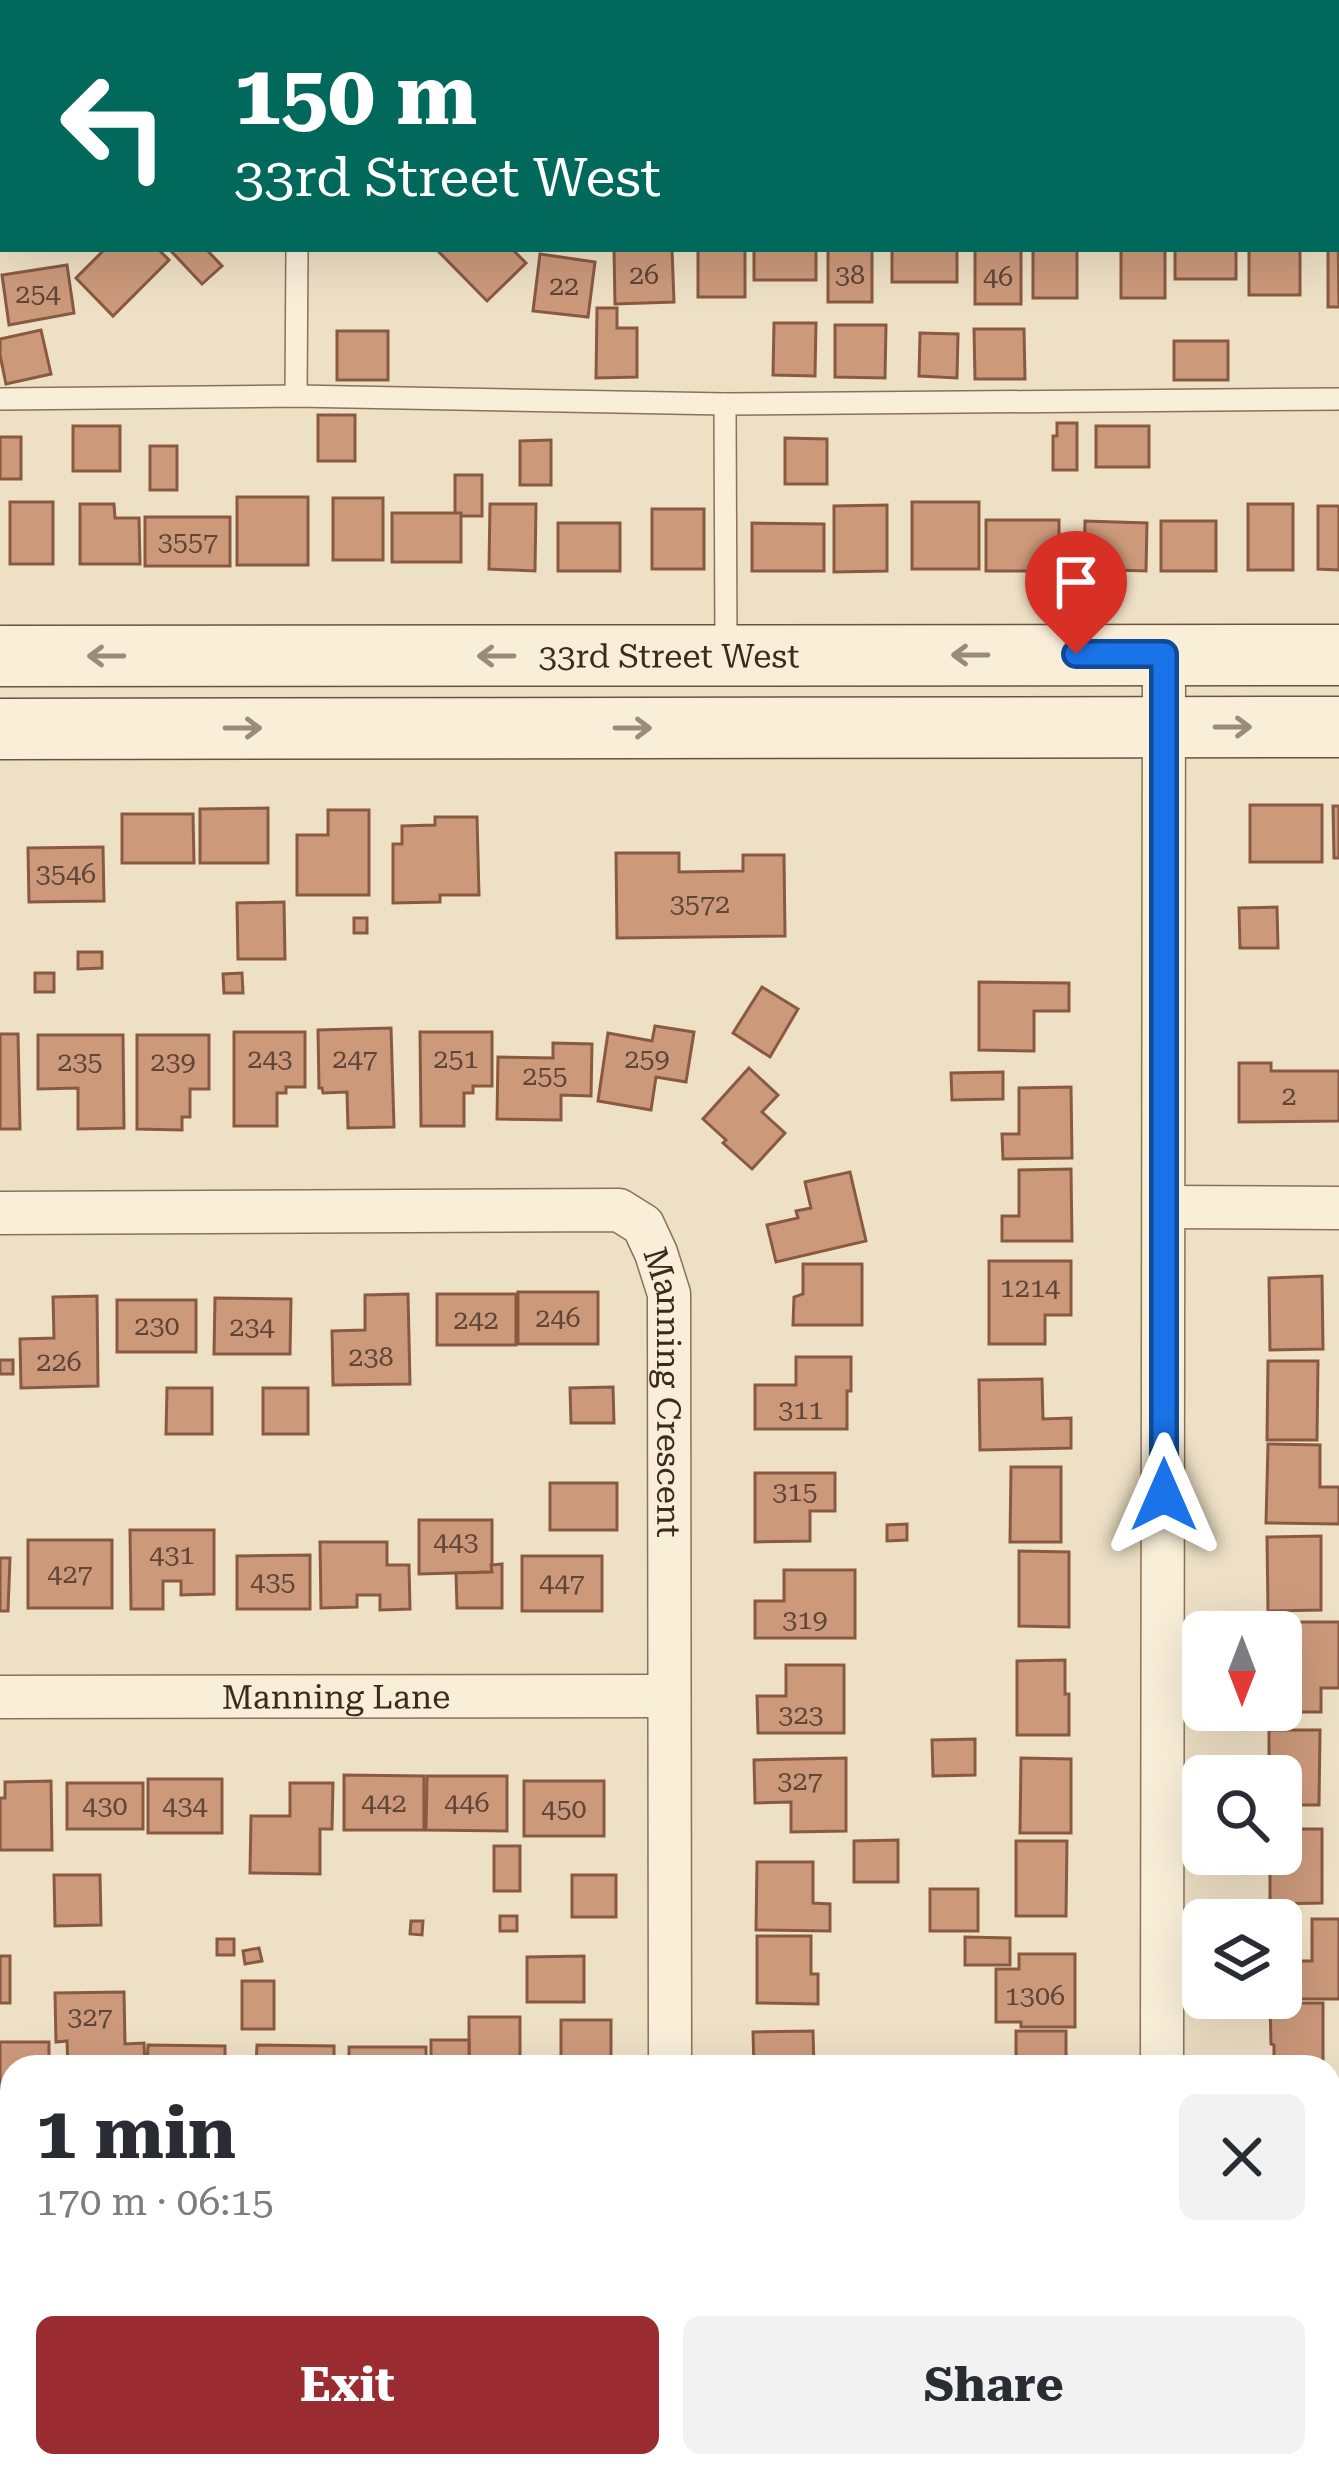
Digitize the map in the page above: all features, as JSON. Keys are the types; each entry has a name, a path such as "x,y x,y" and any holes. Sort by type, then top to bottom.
{"main road":[{"name":"33rd Street West","path":"0,656 1339,655"},
{"path":"0,729 1339,727"}],"street":[{"path":"1162,2055 1164,654"},
{"path":"1166,1208 1339,1208"},
{"name":"Manning Crescent","path":"0,1213 619,1210 643,1225 670,1294 670,2055"},
{"name":"Manning Lane","path":"0,1697 670,1696"}],"lane":[{"path":"296,396 297,252"},
{"path":"0,399 296,396 725,404 1339,399"},
{"path":"725,404 725,656"}],"building":[{"path":"102,252 161,252 169,260 113,316 76,278"},
{"path":"172,252 209,252 222,266 202,284"},
{"path":"439,252 515,252 526,263 487,301"},
{"path":"614,252 672,252 674,302 615,304"},
{"path":"698,252 745,252 745,297 698,297"},
{"path":"754,252 816,252 816,280 754,280"},
{"path":"828,252 872,252 872,302 828,302"},
{"path":"892,252 957,252 957,282 892,282"},
{"path":"975,252 1021,252 1021,304 975,304"},
{"path":"1033,252 1077,252 1077,298 1033,298"},
{"path":"1121,252 1165,252 1165,298 1121,298"},
{"path":"1175,252 1236,252 1236,279 1175,279"},
{"path":"1249,252 1300,252 1300,295 1249,295"},
{"path":"1328,252 1338,252 1339,307 1328,307"},
{"path":"540,254 595,262 588,317 533,311"},
{"path":"67,265 74,313 9,325 2,275"},
{"path":"597,308 617,308 617,328 637,328 637,377 596,378"},
{"path":"774,323 816,323 815,376 773,375"},
{"path":"835,325 886,325 885,378 835,377"},
{"path":"974,329 1024,329 1025,379 975,379"},
{"path":"41,330 51,374 6,384 0,339"},
{"path":"337,331 388,331 388,380 337,380"},
{"path":"920,333 958,334 957,378 919,376"},
{"path":"1174,341 1228,341 1228,380 1174,380"},
{"path":"318,415 355,415 355,461 318,461"},
{"path":"1057,423 1077,423 1077,470 1053,470"},
{"path":"73,426 120,426 120,471 73,471"},
{"path":"1096,426 1149,426 1149,467 1096,467"},
{"path":"0,437 21,437 21,479 0,479"},
{"path":"785,438 827,439 827,484 785,484"},
{"path":"551,440 551,485 520,485 520,441"},
{"path":"150,446 177,446 177,490 150,490"},
{"path":"455,475 482,475 482,516 455,516"},
{"path":"237,497 308,497 308,565 237,565"},
{"path":"333,498 383,498 383,560 333,560"},
{"path":"10,502 53,502 53,564 10,564"},
{"path":"912,502 979,502 979,569 912,569"},
{"path":"80,504 114,504 115,518 139,518 140,564 80,564"},
{"path":"490,504 536,504 535,571 489,569"},
{"path":"1248,504 1293,504 1293,570 1248,570"},
{"path":"887,505 887,571 834,572 834,506"},
{"path":"1318,506 1339,506 1339,570 1318,569"},
{"path":"652,509 704,509 704,569 652,569"},
{"path":"392,513 461,513 461,562 392,562"},
{"path":"145,517 230,517 230,566 145,566"},
{"path":"986,520 1059,520 1059,571 986,571"},
{"path":"1085,521 1147,523 1146,571 1084,569"},
{"path":"1161,521 1216,521 1216,571 1161,571"},
{"path":"558,523 620,523 620,571 558,571"},
{"path":"752,523 824,524 824,571 752,571"},
{"path":"1250,805 1322,805 1322,862 1250,862"},
{"path":"1333,806 1339,806 1339,858 1334,858"},
{"path":"268,808 268,863 200,863 200,809"},
{"path":"328,810 369,810 369,895 297,895 297,835 328,835"},
{"path":"122,814 193,814 194,863 122,863"},
{"path":"435,817 477,817 479,895 440,895 440,902 393,903 393,844 402,844 402,826 435,825"},
{"path":"103,847 104,901 29,902 28,848"},
{"path":"616,853 679,853 679,872 743,871 743,855 784,855 785,936 617,938"},
{"path":"284,902 285,959 238,959 237,903"},
{"path":"1277,907 1278,948 1240,948 1239,908"},
{"path":"354,918 367,918 367,933 354,933"},
{"path":"78,952 102,952 102,968 78,969"},
{"path":"35,973 54,973 54,992 35,992"},
{"path":"242,973 243,993 224,993 223,974"},
{"path":"979,982 1069,983 1069,1011 1034,1011 1034,1051 979,1050"},
{"path":"762,987 798,1009 770,1057 733,1033"},
{"path":"655,1026 694,1032 686,1082 656,1077 651,1110 598,1101 608,1033 652,1041"},
{"path":"391,1028 394,1127 348,1128 347,1092 323,1093 319,1088 318,1030"},
{"path":"234,1032 305,1032 305,1087 286,1087 286,1093 277,1093 277,1126 234,1126"},
{"path":"420,1032 492,1032 492,1086 473,1086 473,1093 464,1093 464,1126 421,1126"},
{"path":"0,1034 18,1034 20,1129 0,1129"},
{"path":"38,1035 123,1035 124,1128 78,1129 78,1088 38,1089"},
{"path":"137,1035 209,1035 209,1089 190,1089 190,1117 182,1117 182,1130 137,1129"},
{"path":"553,1043 592,1044 591,1096 561,1095 561,1120 497,1119 498,1057 553,1058"},
{"path":"1239,1063 1271,1063 1271,1071 1339,1071 1339,1121 1239,1122"},
{"path":"749,1068 778,1095 762,1112 785,1133 752,1169 703,1119"},
{"path":"1003,1072 1003,1099 952,1100 951,1073"},
{"path":"1071,1087 1072,1158 1003,1159 1002,1134 1019,1134 1019,1088"},
{"path":"1071,1169 1072,1241 1002,1241 1002,1216 1019,1216 1019,1170"},
{"path":"850,1172 866,1241 776,1262 767,1225 798,1218 796,1211 811,1208 805,1182"},
{"path":"989,1261 1071,1261 1071,1315 1045,1315 1045,1344 989,1344"},
{"path":"803,1264 862,1264 862,1325 793,1325 794,1297 803,1294"},
{"path":"1322,1276 1323,1349 1270,1350 1269,1278"},
{"path":"518,1292 598,1292 598,1344 518,1344"},
{"path":"408,1294 410,1384 333,1385 332,1331 365,1330 365,1295"},
{"path":"437,1294 516,1294 516,1345 437,1345"},
{"path":"97,1296 98,1386 21,1388 20,1339 54,1338 53,1297"},
{"path":"215,1298 291,1299 290,1354 214,1354"},
{"path":"117,1300 196,1300 196,1352 117,1352"},
{"path":"796,1357 851,1357 847,1429 755,1429 755,1385 796,1385"},
{"path":"0,1360 13,1360 13,1374 0,1374"},
{"path":"1268,1361 1318,1361 1317,1440 1267,1440"},
{"path":"1042,1379 1043,1419 1071,1418 1071,1448 980,1450 979,1380"},
{"path":"613,1387 614,1423 571,1423 570,1388"},
{"path":"167,1388 212,1388 212,1434 166,1434"},
{"path":"263,1388 308,1388 308,1434 263,1434"},
{"path":"1268,1444 1320,1445 1320,1487 1339,1487 1339,1524 1266,1523"},
{"path":"1011,1467 1061,1467 1061,1542 1010,1542"},
{"path":"755,1473 835,1473 835,1511 810,1511 810,1541 755,1542"},
{"path":"550,1483 617,1483 617,1530 550,1530"},
{"path":"419,1520 492,1520 492,1572 419,1574"},
{"path":"907,1524 907,1540 887,1541 887,1525"},
{"path":"130,1530 214,1530 214,1594 181,1595 181,1581 163,1581 163,1609 131,1609"},
{"path":"1321,1536 1321,1610 1268,1611 1267,1537"},
{"path":"28,1540 112,1540 112,1608 28,1608"},
{"path":"320,1542 387,1542 387,1565 409,1565 410,1609 380,1610 380,1595 357,1595 357,1607 321,1608"},
{"path":"1019,1551 1069,1552 1069,1627 1019,1626"},
{"path":"310,1555 310,1609 237,1609 237,1556"},
{"path":"522,1556 602,1556 602,1611 522,1611"},
{"path":"0,1558 10,1558 8,1611 0,1611"},
{"path":"502,1564 502,1608 457,1608 456,1573 492,1572 491,1565"},
{"path":"784,1570 855,1570 855,1638 755,1638 755,1601 784,1601"},
{"path":"1302,1622 1339,1622 1339,1688 1321,1688 1321,1712 1302,1712"},
{"path":"1065,1660 1069,1735 1017,1735 1017,1661"},
{"path":"786,1665 844,1665 844,1733 758,1733 757,1696 786,1696"},
{"path":"1320,1730 1319,1805 1302,1805 1302,1755 1269,1755 1269,1731"},
{"path":"975,1739 975,1775 933,1776 932,1740"},
{"path":"846,1758 846,1831 791,1832 791,1802 755,1803 754,1760"},
{"path":"1021,1758 1071,1759 1071,1833 1020,1833"},
{"path":"344,1775 424,1776 424,1830 344,1830"},
{"path":"427,1776 507,1776 507,1831 426,1830"},
{"path":"148,1779 222,1779 222,1833 148,1833"},
{"path":"51,1781 52,1850 0,1850 0,1798 5,1798 5,1782"},
{"path":"524,1781 604,1781 604,1836 524,1836"},
{"path":"67,1783 143,1783 143,1829 67,1829"},
{"path":"290,1783 333,1783 332,1829 320,1829 320,1874 250,1873 251,1816 290,1816"},
{"path":"1302,1829 1322,1829 1322,1903 1270,1899 1270,1875 1302,1875"},
{"path":"898,1840 898,1882 854,1882 854,1841"},
{"path":"1016,1841 1067,1841 1066,1916 1016,1916"},
{"path":"494,1846 520,1846 520,1891 494,1891"},
{"path":"757,1862 813,1862 813,1903 830,1904 830,1931 756,1930"},
{"path":"54,1875 100,1875 101,1925 55,1926"},
{"path":"572,1875 616,1875 616,1917 572,1917"},
{"path":"930,1889 978,1889 978,1931 930,1931"},
{"path":"500,1916 517,1916 517,1931 500,1931"},
{"path":"1312,1919 1339,1919 1339,1999 1302,1999 1302,1961 1312,1961"},
{"path":"411,1921 423,1921 422,1935 410,1934"},
{"path":"757,1936 811,1936 811,1974 818,1974 818,2004 757,2003"},
{"path":"965,1937 1010,1938 1010,1965 965,1965"},
{"path":"217,1939 234,1939 234,1955 217,1955"},
{"path":"259,1948 262,1961 245,1964 243,1951"},
{"path":"1019,1954 1075,1954 1075,2027 996,2022 996,1969 1019,1969"},
{"path":"0,1956 10,1956 10,2003 0,2003"},
{"path":"584,1956 584,2002 527,2002 527,1957"},
{"path":"242,1981 274,1981 274,2029 242,2029"},
{"path":"124,1992 125,2044 144,2043 144,2055 68,2055 67,2041 56,2042 55,1993"},
{"path":"1302,2003 1323,2003 1323,2055 1274,2055 1270,2019 1302,2019"},
{"path":"469,2017 520,2017 520,2055 469,2055"},
{"path":"561,2020 611,2020 611,2055 561,2055"},
{"path":"813,2031 814,2055 754,2055 753,2032"},
{"path":"1016,2031 1066,2031 1066,2055 1016,2055"},
{"path":"431,2040 469,2040 469,2055 431,2055"},
{"path":"0,2042 49,2042 49,2055 0,2055"},
{"path":"148,2045 225,2046 225,2055 148,2055"},
{"path":"257,2045 334,2046 334,2055 257,2055"},
{"path":"349,2047 426,2047 426,2055 349,2055"}],"route":[{"path":"1076,654 1164,654 1164,1495"}]}
